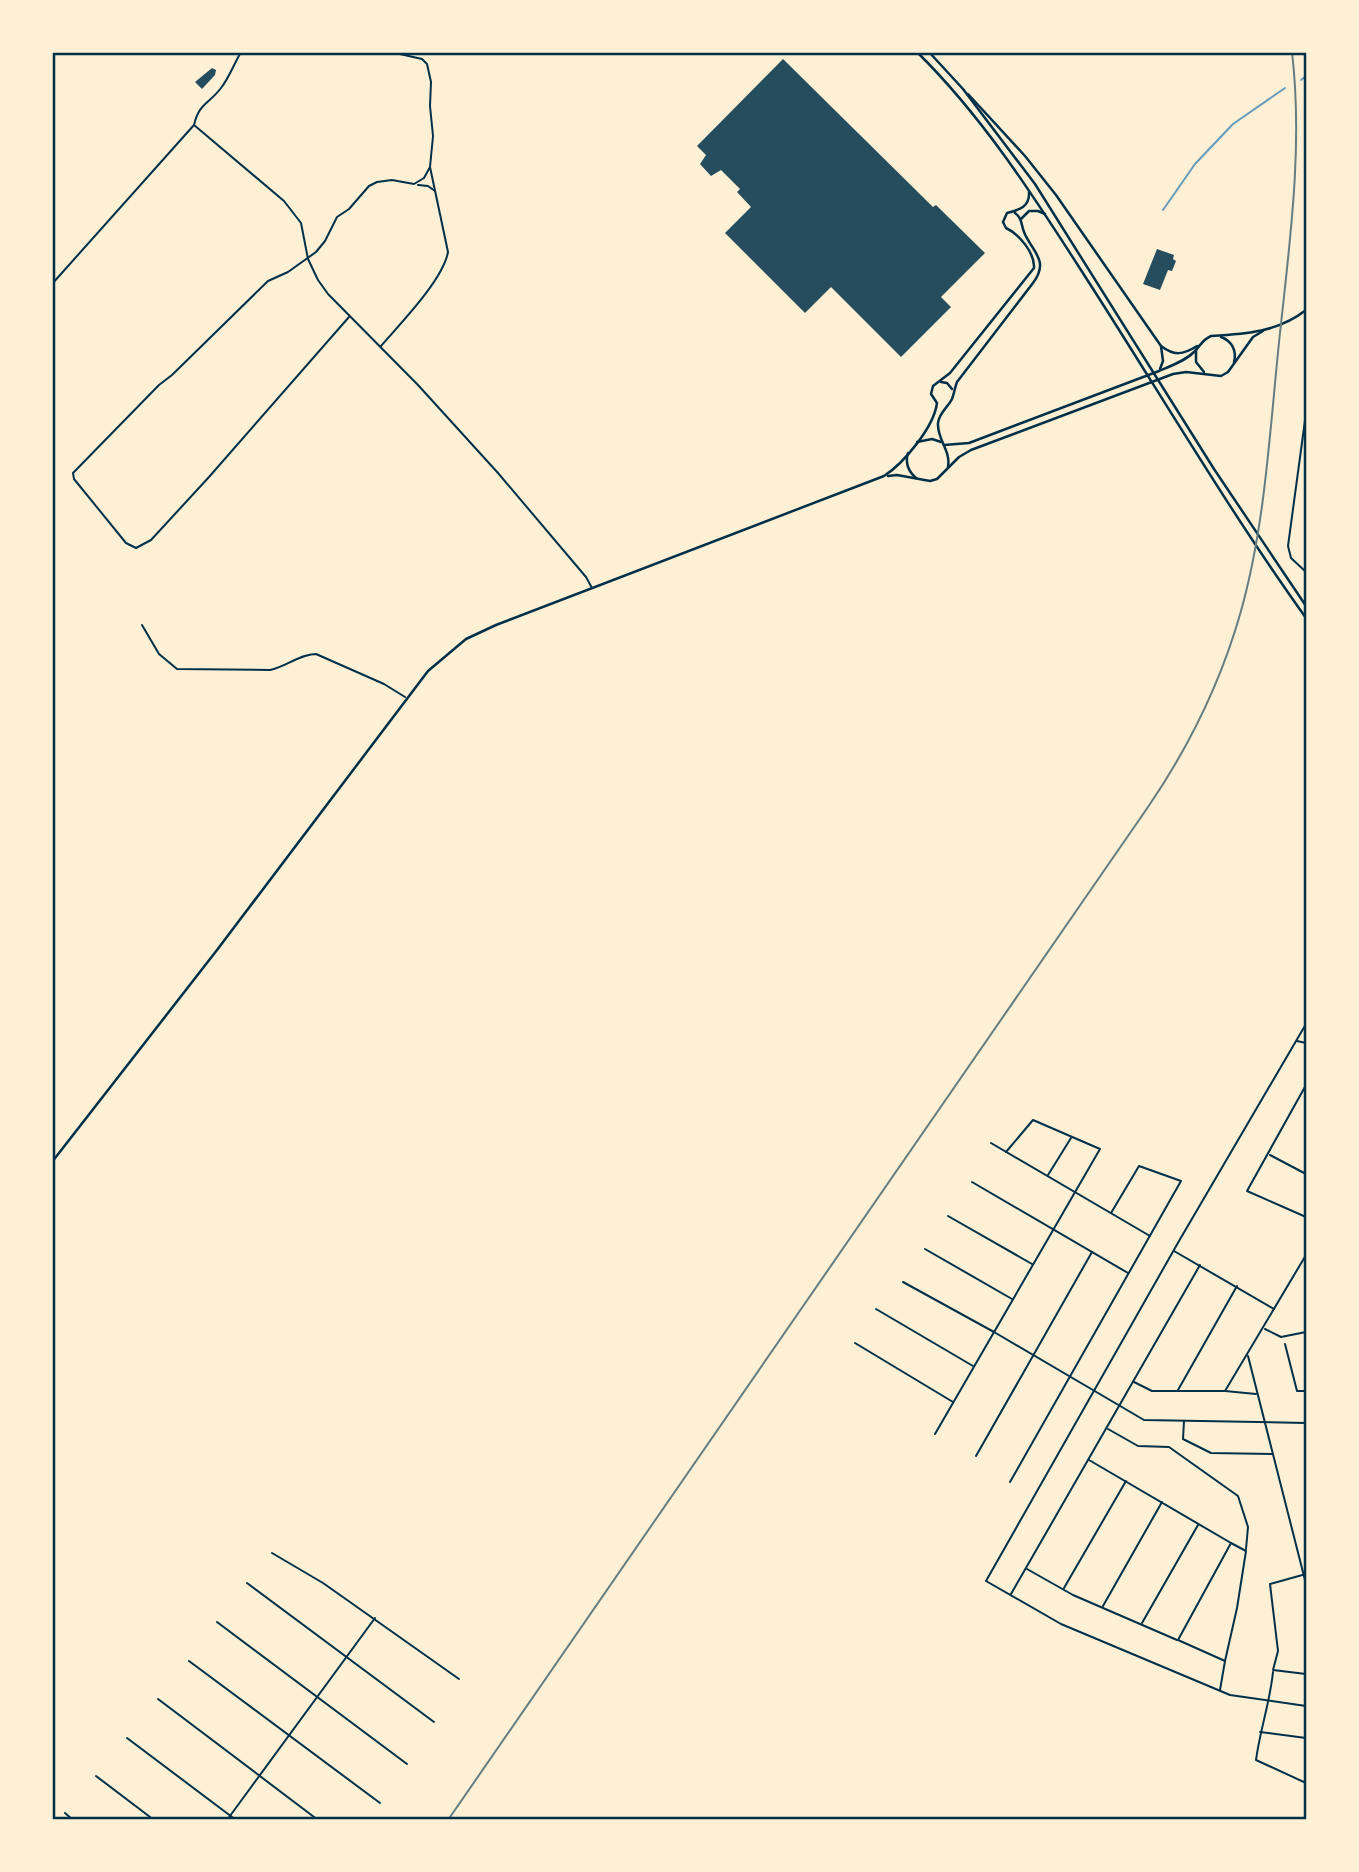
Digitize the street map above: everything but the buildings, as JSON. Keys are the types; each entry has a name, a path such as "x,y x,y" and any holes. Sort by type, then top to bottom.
{"main road":[{"path":"917,52 976,118 1028,189 1248,533 1307,618"},
{"path":"929,52 1025,156 1073,218 1161,346 1169,352 1182,354 1200,344"},
{"path":"963,89 1035,184 1246,516 1307,606"},
{"path":"937,403 933,400 931,390 950,373 1034,268 1032,255 1004,225 1003,219 1007,213 1015,213 1028,202 1028,189"},
{"path":"1021,219 1030,211 1045,215"},
{"path":"948,467 948,453 942,444 938,422 957,382 1038,277 1040,260 1021,224 1021,219 1015,213"},
{"path":"1012,231 1021,224"},
{"path":"909,450 906,463 911,474 924,481 937,479 971,450 1172,374 1186,372 1221,376 1234,365 1247,343 1263,331 1307,310"},
{"path":"915,444 924,439 932,439 942,444 969,443 1184,360 1205,339 1263,331"},
{"path":"1217,336 1231,343 1236,357 1234,365"},
{"path":"1158,371 1163,361 1161,346"},
{"path":"1196,350 1196,362 1207,374"},
{"path":"939,382 950,386 953,393"},
{"path":"937,403 950,401"},
{"path":"884,476 898,465 932,423 937,403"},
{"path":"52,1162 217,950 406,698 440,658 466,639 496,625 884,476 917,478"}],"street":[{"path":"52,284 194,125 199,108 224,85 227,74 241,52"},
{"path":"380,347 411,312 446,261 447,243 430,167 433,136 430,71 422,59 391,52"},
{"path":"194,125 274,192 291,210 301,223 308,259 318,280 349,317 498,473 586,577 592,588"},
{"path":"414,184 424,178 430,167"},
{"path":"349,317 151,541 136,548 126,543 74,480 73,473 159,385 268,281 308,259 325,241 337,217 349,209 369,186 392,180 428,186 436,192"},
{"path":"1307,413 1289,546 1292,558 1307,572"},
{"path":"142,625 159,654 177,669 276,669 304,656 316,654 384,684 406,698"},
{"path":"1307,1024 986,1581 1073,1629 1230,1695 1307,1706"},
{"path":"1297,1041 1307,1043"},
{"path":"1307,1085 1247,1191 1307,1217"},
{"path":"935,1434 1100,1149 1033,1120 1006,1152"},
{"path":"1047,1176 1071,1137"},
{"path":"991,1143 1150,1236"},
{"path":"1268,1154 1307,1174"},
{"path":"1010,1482 1181,1181 1139,1166 1111,1213"},
{"path":"972,1182 1129,1273"},
{"path":"948,1216 1033,1265"},
{"path":"925,1249 1013,1300"},
{"path":"1174,1251 1275,1309"},
{"path":"975,1456 1092,1252"},
{"path":"1226,1391 1307,1255"},
{"path":"1010,1595 1199,1265"},
{"path":"902,1282 994,1332 1144,1420 1307,1423"},
{"path":"1177,1391 1237,1286"},
{"path":"876,1309 974,1367"},
{"path":"1264,1328 1281,1337 1307,1332"},
{"path":"855,1343 954,1402"},
{"path":"1286,1344 1297,1391 1307,1391"},
{"path":"1248,1356 1307,1584"},
{"path":"1133,1382 1152,1391 1226,1391 1258,1395"},
{"path":"1184,1420 1183,1439 1211,1453 1273,1454"},
{"path":"1107,1429 1138,1446 1169,1447 1238,1496 1248,1527 1237,1608 1220,1691"},
{"path":"1089,1460 1245,1551"},
{"path":"1063,1589 1126,1481"},
{"path":"1102,1607 1162,1502"},
{"path":"1142,1624 1199,1524"},
{"path":"1178,1640 1231,1543"},
{"path":"271,1553 323,1583 459,1679"},
{"path":"1026,1568 1063,1589 1225,1661"},
{"path":"1305,1575 1270,1584 1278,1651 1270,1702 1259,1732 1255,1760 1307,1783"},
{"path":"247,1583 434,1722"},
{"path":"226,1819 375,1618"},
{"path":"217,1622 407,1764"},
{"path":"189,1661 380,1803"},
{"path":"1273,1671 1307,1674"},
{"path":"158,1699 318,1819"},
{"path":"1259,1732 1307,1738"},
{"path":"127,1738 236,1819"},
{"path":"96,1776 154,1819"},
{"path":"65,1813 73,1819"}],"waterway":[{"path":"1301,80 1306,76"},
{"path":"1163,210 1195,164 1233,124 1285,88"}],"railway":[{"path":"448,1820 1148,807 1177,761 1214,688 1241,611 1262,508 1294,193 1296,122 1292,52"}]}
